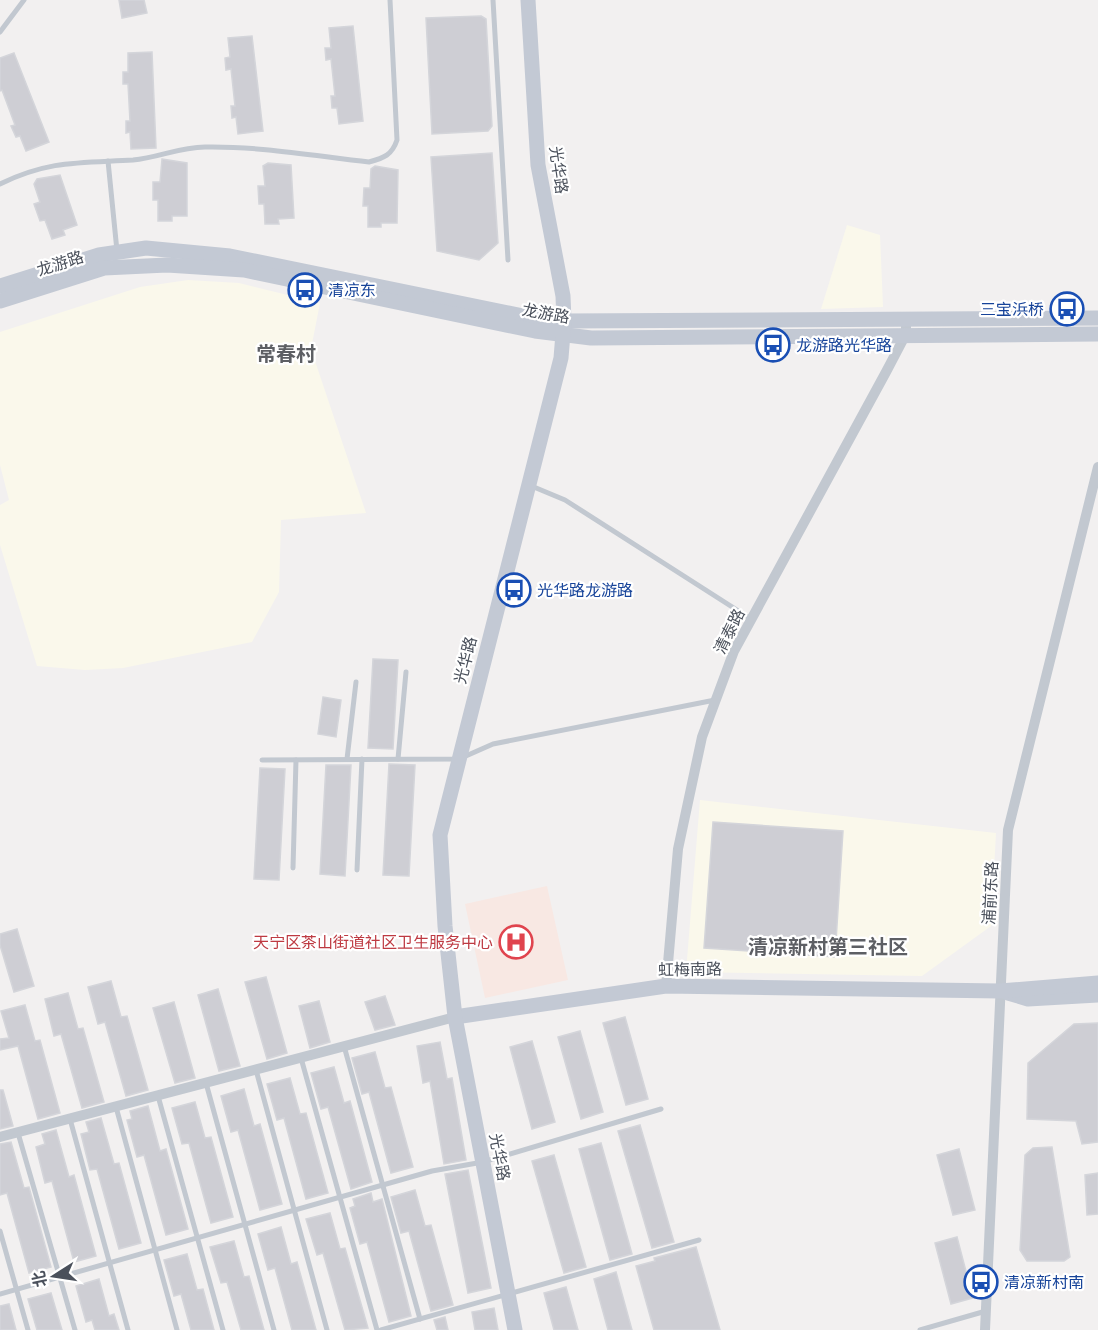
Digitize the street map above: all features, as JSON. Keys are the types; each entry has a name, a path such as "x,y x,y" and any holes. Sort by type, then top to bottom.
{"main road":[{"name":"光华路","path":"515,1330 455,1017 445,926 440,835 561,358 564,329 563,296 538,165 528,0"},
{"name":"龙游路","path":"0,286 99,255 146,248 230,255 533,318 564,329"},
{"name":"龙游路","path":"0,301 104,268 167,265 244,270 564,329 906,327 1098,318"},
{"name":"龙游路","path":"906,327 1098,334"},
{"name":"虹梅南路","path":"455,1017 666,986 1000,991 1098,983"},
{"name":"虹梅南路","path":"1000,991 1028,999 1098,995"}],"street":[{"name":"清泰路","path":"666,986 678,849 702,737 734,651 906,327"},
{"name":"浦前东路","path":"985,1330 1008,830 1098,467"},
{"path":"0,1137 455,1017"}],"lane":[{"path":"0,32 24,0"},
{"path":"0,184 22,173 51,164 137,160 177,148 207,147 369,162 384,158 393,151 397,140 390,0"},
{"path":"493,0 508,260"},
{"path":"108,161 117,252"},
{"path":"528,485 565,500 751,619"},
{"path":"398,759 406,672"},
{"path":"347,759 356,682"},
{"path":"262,760 459,759 493,744 716,700"},
{"path":"357,870 362,759"},
{"path":"293,868 296,760"},
{"path":"344,1046 420,1319"},
{"path":"301,1058 379,1330 699,1240"},
{"path":"256,1070 327,1330"},
{"path":"206,1083 274,1330"},
{"path":"158,1096 223,1330"},
{"path":"116,1107 177,1330"},
{"path":"0,1294 383,1185 483,1162 661,1109"},
{"path":"70,1119 128,1330"},
{"path":"18,1133 75,1330"},
{"path":"0,1232 28,1330"},
{"path":"920,1330 986,1311"},
{"path":"407,1323 410,1330"}],"shaded area":[{"path":"847,225 880,235 883,307 821,309"},
{"path":"188,280 239,283 320,303 311,349 366,513 281,520 279,592 252,642 123,668 85,670 37,666 0,545 0,505 9,500 0,465 0,332 140,287"},
{"path":"700,800 996,833 991,926 922,976 686,972"},
{"name":"天宁区茶山街道社区卫生服务中心","path":"547,886 568,980 485,998 465,904"}],"building":[{"path":"119,0 144,0 147,13 122,18"},
{"path":"481,16 486,19 492,126 488,131 432,134 426,18"},
{"path":"353,26 363,121 339,124 337,108 332,108 331,96 335,96 331,59 326,60 325,48 331,48 329,28"},
{"path":"252,36 263,131 238,134 236,117 232,118 231,106 235,106 231,69 226,70 225,58 230,57 228,38"},
{"path":"152,52 156,148 131,149 130,132 126,133 126,121 130,121 128,84 123,84 123,72 128,72 128,53"},
{"path":"14,53 49,142 26,151 20,136 16,137 11,126 15,125 2,90 0,91 0,58"},
{"path":"492,153 498,243 479,260 437,251 431,157"},
{"path":"162,159 187,163 187,216 172,216 172,221 158,221 158,200 153,200 153,182 160,182"},
{"path":"268,163 291,165 294,218 278,219 279,224 265,224 264,204 259,204 258,186 265,186 263,166"},
{"path":"375,166 398,170 397,223 381,223 381,227 368,227 368,206 363,206 364,188 370,188 371,169"},
{"path":"60,175 77,225 63,230 65,235 52,239 45,220 40,221 34,204 40,202 34,184 37,179"},
{"path":"373,659 398,660 393,749 368,748"},
{"path":"323,697 341,700 336,737 318,734"},
{"path":"389,764 415,765 409,876 383,875"},
{"path":"326,765 351,765 345,876 320,874"},
{"path":"260,768 285,769 279,880 254,879"},
{"path":"713,822 843,831 835,957 704,948"},
{"path":"17,929 34,986 14,992 0,945 0,934"},
{"path":"266,977 287,1053 267,1059 245,982"},
{"path":"111,981 121,1017 127,1016 148,1090 126,1096 105,1022 98,1024 88,987"},
{"path":"218,989 240,1066 219,1071 198,995"},
{"path":"68,993 78,1029 83,1028 104,1102 82,1108 61,1034 54,1036 45,999"},
{"path":"385,996 395,1025 375,1030 365,1002"},
{"path":"319,1001 330,1042 310,1048 299,1006"},
{"path":"174,1002 195,1078 175,1083 153,1008"},
{"path":"25,1005 35,1041 40,1040 60,1113 38,1119 18,1046 0,1050 0,1039 9,1038 1,1011"},
{"path":"625,1017 648,1099 626,1105 603,1023"},
{"path":"1098,1023 1098,1142 1082,1144 1076,1121 1027,1119 1028,1063 1074,1024"},
{"path":"580,1031 603,1112 581,1119 558,1037"},
{"path":"532,1041 555,1122 532,1129 510,1047"},
{"path":"440,1042 447,1079 452,1078 466,1160 444,1164 430,1081 423,1083 417,1046"},
{"path":"375,1052 385,1088 391,1087 413,1167 391,1173 369,1092 362,1094 352,1058"},
{"path":"334,1067 344,1103 350,1101 372,1182 351,1189 328,1107 321,1109 311,1073"},
{"path":"290,1078 300,1114 306,1113 328,1193 306,1199 284,1118 277,1120 267,1084"},
{"path":"244,1089 254,1126 260,1124 282,1204 260,1210 238,1130 231,1132 221,1096"},
{"path":"0,1090 3,1090 13,1126 0,1129"},
{"path":"195,1102 205,1138 211,1137 233,1217 211,1223 189,1143 182,1144 172,1108"},
{"path":"148,1106 160,1151 166,1149 188,1229 166,1235 144,1155 137,1157 127,1120 132,1119 130,1111"},
{"path":"101,1118 114,1164 119,1163 141,1243 119,1249 97,1169 90,1170 81,1134 89,1132 86,1122"},
{"path":"640,1125 674,1242 652,1248 618,1131"},
{"path":"56,1130 69,1177 74,1175 96,1256 74,1262 52,1181 45,1183 36,1147 45,1144 42,1134"},
{"path":"11,1142 24,1188 29,1187 51,1267 29,1273 7,1193 0,1195 0,1144"},
{"path":"601,1143 632,1254 610,1260 579,1149"},
{"path":"1052,1147 1070,1257 1064,1261 1027,1261 1020,1250 1025,1155 1033,1148"},
{"path":"959,1149 975,1210 953,1215 937,1155"},
{"path":"554,1155 586,1267 564,1273 532,1161"},
{"path":"468,1170 491,1288 468,1293 445,1174"},
{"path":"1098,1173 1098,1214 1087,1215 1085,1175"},
{"path":"415,1190 425,1226 431,1225 453,1305 431,1311 409,1231 401,1233 391,1197"},
{"path":"371,1193 373,1202 382,1199 411,1316 389,1322 367,1242 360,1244 350,1208 355,1206 353,1199"},
{"path":"330,1213 340,1249 345,1248 368,1328 345,1330 323,1253 317,1255 306,1219"},
{"path":"281,1227 291,1264 297,1262 316,1330 292,1330 275,1268 268,1270 258,1234"},
{"path":"957,1237 973,1298 951,1304 935,1243"},
{"path":"234,1241 244,1277 249,1276 264,1330 241,1330 227,1282 221,1283 210,1247"},
{"path":"696,1247 720,1330 654,1330 636,1266 655,1261 654,1258"},
{"path":"187,1254 197,1290 203,1289 214,1330 191,1330 181,1294 174,1296 164,1260"},
{"path":"616,1272 632,1330 608,1330 594,1279"},
{"path":"99,1279 109,1316 114,1314 119,1330 95,1330 92,1320 86,1322 76,1286"},
{"path":"566,1287 578,1330 554,1330 544,1293"},
{"path":"51,1293 62,1330 37,1330 28,1299"},
{"path":"9,1304 16,1330 0,1330 0,1306"},
{"path":"494,1308 498,1330 475,1330 472,1312"},
{"path":"445,1317 448,1330 437,1330 434,1320"}],"place":[{"name":"清凉东","path":"305,290"},
{"name":"三宝浜桥","path":"1067,309"},
{"name":"龙游路光华路","path":"773,345"},
{"name":"光华路龙游路","path":"514,590"},
{"name":"天宁区茶山街道社区卫生服务中心","path":"516,942"},
{"name":"清凉新村南","path":"981,1282"}],"district":[{"name":"常春村","path":"286,354"},
{"name":"清凉新村第三社区","path":"828,947"}]}
